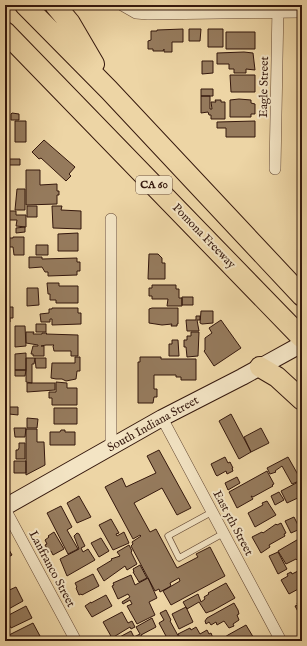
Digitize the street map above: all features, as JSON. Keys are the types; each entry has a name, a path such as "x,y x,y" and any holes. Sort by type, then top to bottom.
{"highway":[{"name":"CA 60","path":"25,5 109,90 302,296"},
{"path":"54,5 70,23 109,90"},
{"name":"Pomona Freeway","path":"5,32 302,338"},
{"path":"267,363 277,378 302,400"}],"main road":[{"name":"South Indiana Street","path":"5,508 162,418 302,344"}],"street":[{"path":"122,5 136,13 148,14 278,9 302,12"},
{"name":"Eagle Street","path":"275,169 278,9"},
{"path":"110,448 111,219"},
{"name":"East 5th Street","path":"162,418 282,641"},
{"name":"Lanfranco Street","path":"5,508 76,641"}],"lane":[{"path":"213,512 168,536 179,558 224,533"}],"building":[{"path":"183,29 183,42 172,42 172,52 164,52 164,49 163,51 153,51 153,49 148,49 148,41 151,40 151,31"},
{"path":"189,29 201,29 200,41 189,41"},
{"path":"208,29 223,29 223,47 208,47"},
{"path":"226,32 255,32 255,49 226,49"},
{"path":"217,53 253,53 255,70 246,69 246,73 234,73 234,69 229,69 229,64 217,64"},
{"path":"202,61 213,61 213,73 202,74"},
{"path":"230,75 255,75 255,92 231,92"},
{"path":"201,89 213,89 213,96 201,96"},
{"path":"201,96 210,96 210,109 212,109 211,102 216,102 215,100 225,102 225,119 211,119 211,115 209,115 208,112 201,113"},
{"path":"230,100 251,100 251,103 255,104 255,114 251,114 251,117 230,117"},
{"path":"12,113 19,114 19,120 11,120"},
{"path":"15,121 26,121 26,142 15,142"},
{"path":"255,121 255,137 226,137 226,128 217,128 217,122"},
{"path":"44,140 75,167 69,174 71,176 66,181 41,158 39,159 32,152"},
{"path":"5,144 9,144 9,159 20,159 20,165 5,165"},
{"path":"26,170 40,170 40,185 57,184 57,191 59,191 59,195 57,195 57,204 26,205"},
{"path":"17,189 25,189 25,210 15,210"},
{"path":"27,206 37,206 37,217 27,217"},
{"path":"52,206 62,206 61,210 81,211 81,229 53,228"},
{"path":"5,211 16,211 16,215 26,215 26,227 16,226 17,220 5,220"},
{"path":"25,227 25,232 16,233 16,228"},
{"path":"78,233 78,251 58,251 58,234"},
{"path":"24,237 24,255 14,255 13,247 9,247 9,238"},
{"path":"36,245 48,245 48,255 36,255"},
{"path":"149,254 158,254 162,258 162,263 165,263 165,279 148,279"},
{"path":"29,257 42,257 42,259 77,258 77,262 80,262 80,271 77,271 77,275 48,276 48,272 45,272 42,267 29,268"},
{"path":"47,283 59,283 59,286 78,286 78,303 56,303 56,300 50,300"},
{"path":"152,285 176,285 176,289 179,289 179,298 182,298 182,306 167,306 168,299 152,299 152,296 149,296 149,288 152,288"},
{"path":"27,288 38,288 39,305 27,306"},
{"path":"182,297 193,297 193,305 182,305"},
{"path":"5,307 13,307 13,318 10,318 10,322 5,322"},
{"path":"78,308 78,313 81,313 81,324 52,325 52,319 50,319 50,322 41,322 40,314 49,313 49,309"},
{"path":"178,308 177,326 171,326 172,324 162,325 149,323 149,309"},
{"path":"201,311 213,311 213,323 200,323"},
{"path":"196,316 200,316 200,320 197,320 199,331 187,331 186,320 196,320"},
{"path":"221,320 241,348 214,366 204,351 205,338 212,333 209,328"},
{"path":"36,324 46,324 46,332 36,332"},
{"path":"15,326 25,326 26,346 15,347"},
{"path":"26,332 34,332 33,334 47,333 46,334 78,335 78,356 71,356 71,351 54,351 54,345 46,345 41,346 44,346 44,356 33,356 33,354 31,354 33,346 38,345 26,343"},
{"path":"191,332 199,332 198,356 187,357 186,347 184,347 184,340 187,340 187,336 191,336"},
{"path":"172,340 178,340 179,356 169,356 169,344 172,344"},
{"path":"26,353 26,370 15,370 15,354"},
{"path":"75,357 80,357 80,371 77,371 76,379 66,381 51,378 52,363 75,363"},
{"path":"140,357 161,357 161,359 196,359 196,380 181,380 181,377 176,377 176,375 154,375 154,389 157,389 157,397 154,397 153,403 138,403 138,362 140,362"},
{"path":"26,358 35,358 34,364 32,364 32,383 26,382"},
{"path":"35,358 46,358 46,368 36,368"},
{"path":"15,370 26,370 25,376 15,376"},
{"path":"56,382 67,383 67,388 77,388 77,405 52,405 52,398 49,398 49,392 56,392"},
{"path":"27,383 55,383 55,390 27,392"},
{"path":"9,407 18,407 18,415 9,414"},
{"path":"54,408 77,408 77,424 54,424"},
{"path":"231,414 251,452 239,459 219,421"},
{"path":"27,418 38,419 37,428 27,428"},
{"path":"14,428 26,428 25,437 15,437"},
{"path":"261,428 269,443 251,452 244,437"},
{"path":"26,429 37,429 37,442 44,442 45,465 26,475"},
{"path":"61,430 65,430 65,432 75,432 75,445 50,445 50,432 60,432"},
{"path":"19,443 25,443 25,459 16,459 16,450 19,448"},
{"path":"159,450 191,508 177,515 162,488 134,503 150,532 156,529 177,568 198,557 196,554 210,547 225,576 171,605 163,591 180,581 179,578 170,583 171,586 160,592 159,589 155,591 131,546 133,544 132,542 141,536 140,535 133,539 105,487 122,478 126,487 156,473 147,456"},
{"path":"225,457 228,463 230,462 233,471 227,474 226,471 217,476 211,464"},
{"path":"288,457 301,480 292,484 282,466 275,471 276,472 270,474 267,468"},
{"path":"14,461 26,461 26,473 14,473"},
{"path":"267,471 274,484 272,485 273,486 253,497 251,496 253,499 237,508 229,492"},
{"path":"237,477 240,483 228,490 225,483"},
{"path":"300,481 302,485 302,496 287,503 281,491"},
{"path":"279,492 284,500 275,505 271,496"},
{"path":"79,496 91,517 77,523 67,503"},
{"path":"267,501 276,515 255,527 248,513 263,505 262,503"},
{"path":"61,506 72,527 67,530 78,549 68,554 47,513"},
{"path":"294,517 300,529 291,533 285,521"},
{"path":"111,519 119,533 116,534 117,536 124,532 129,543 113,550 99,525"},
{"path":"281,523 286,533 284,534 285,536 269,545 270,547 261,553 252,537 262,532 263,533 276,524"},
{"path":"54,532 64,549 53,555 51,551 49,552 45,545 47,544 45,540"},
{"path":"77,533 85,546 81,548 83,552 88,549 95,560 67,576 60,559 79,549 74,536"},
{"path":"302,537 302,558 286,564 278,551"},
{"path":"101,538 109,551 99,557 91,543"},
{"path":"5,543 12,555 5,559"},
{"path":"129,545 137,564 127,570 125,566 104,581 97,569 112,560 111,559 120,556 117,552"},
{"path":"278,552 287,569 278,574 269,556"},
{"path":"140,565 147,578 139,582 133,572 133,569"},
{"path":"302,569 302,587 289,594 281,580 288,576 287,574 291,572 292,574"},
{"path":"93,574 99,586 82,595 79,595 75,583"},
{"path":"131,575 135,585 148,578 157,598 149,602 155,615 137,624 127,606 132,604 130,600 123,604 122,602 130,597 128,594 118,599 112,586 114,585 113,583"},
{"path":"226,583 235,598 212,611 206,613 199,602 187,609 183,602 198,594 201,602 205,599 204,597 209,594 208,593"},
{"path":"16,587 23,601 5,611 5,592"},
{"path":"106,595 112,606 92,617 85,606"},
{"path":"302,600 302,617 301,617 295,606"},
{"path":"234,603 238,610 239,614 237,615 239,620 233,624 234,626 229,628 224,621 217,625 216,622 211,625 209,622 206,624 205,621 207,618"},
{"path":"26,606 32,618 11,628 5,617"},
{"path":"186,607 193,622 179,629 172,614"},
{"path":"166,610 181,641 172,641 170,636 167,638 159,623 164,620 160,613"},
{"path":"122,612 128,623 132,621 135,627 131,629 130,627 112,638 103,622"},
{"path":"152,618 156,627 141,635 144,641 112,641 131,631 134,637 140,634 136,627"},
{"path":"33,623 40,636 31,641 9,641 7,636"},
{"path":"246,625 255,640 219,641 228,635"},
{"path":"196,627 200,634 207,630 209,634 211,633 213,638 211,639 213,641 182,641 178,634 190,628 191,630"}]}
